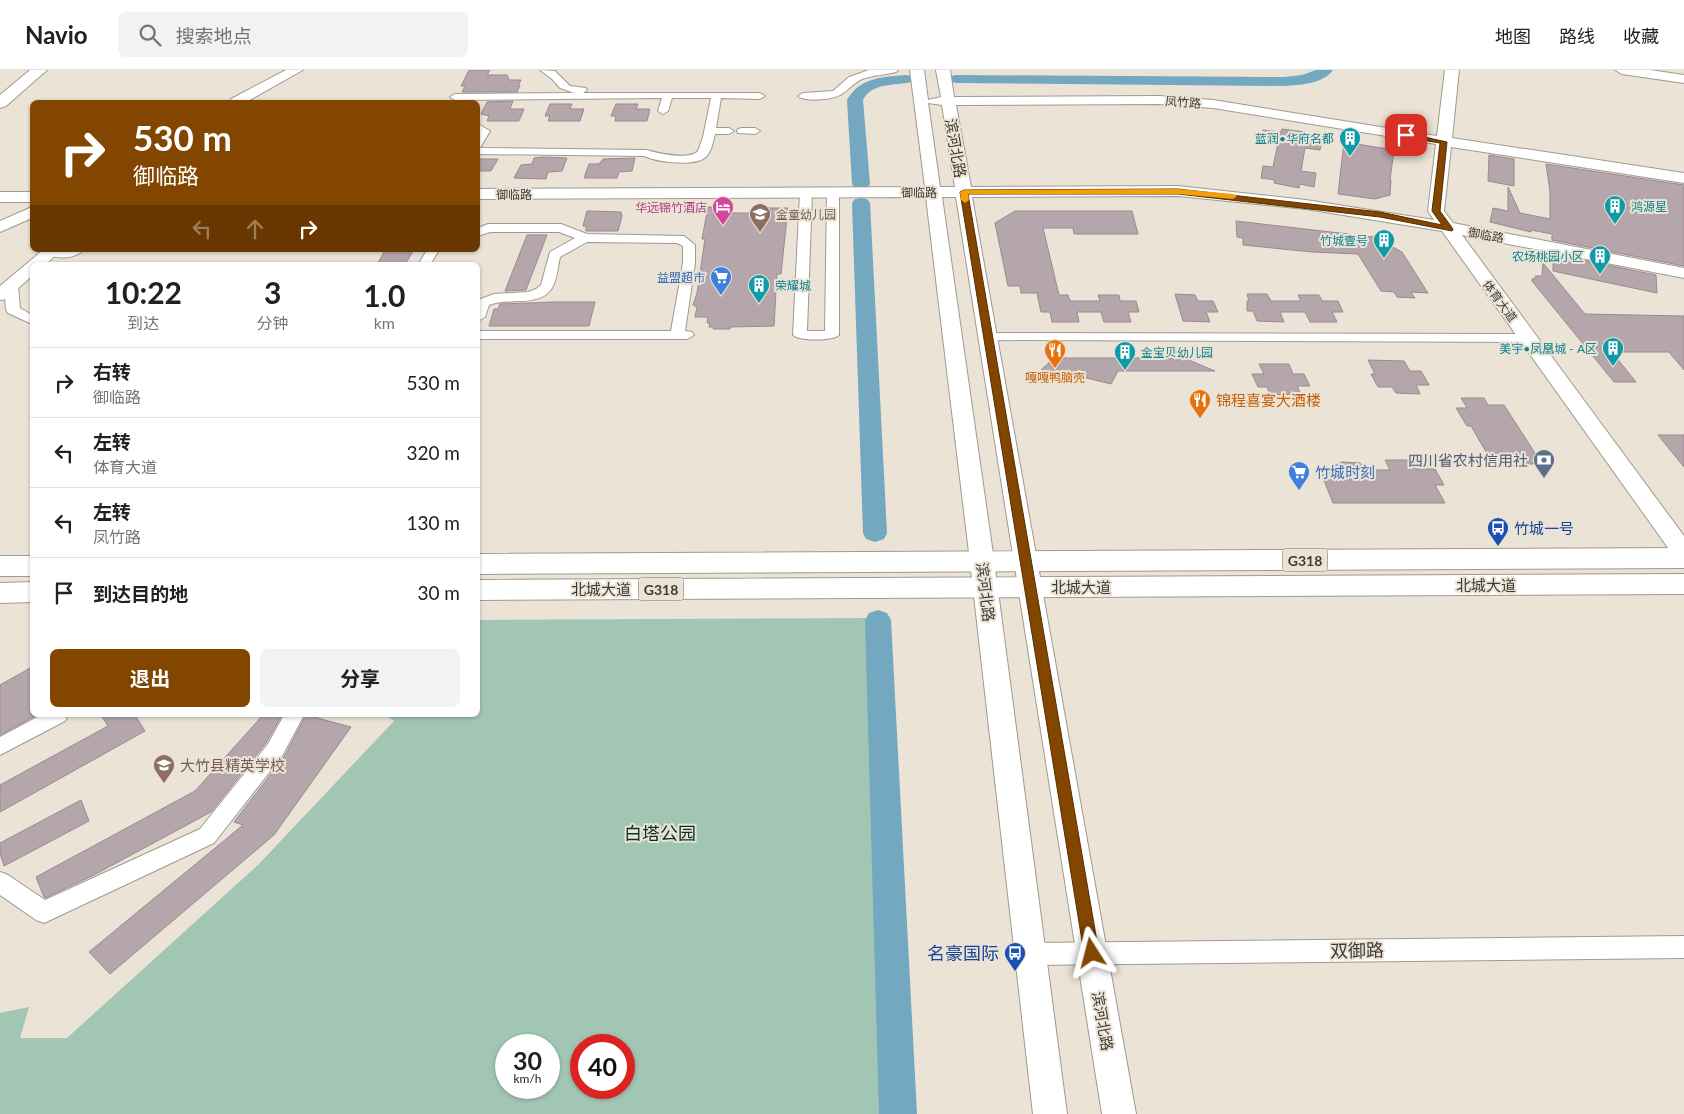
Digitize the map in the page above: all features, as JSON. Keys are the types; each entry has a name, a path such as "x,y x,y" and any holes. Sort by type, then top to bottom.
{"highway":[{"path":"0,87 21,70"},
{"path":"0,103 39,70"},
{"name":"北城大道","path":"480,590 844,575 926,562 1684,558"},
{"name":"北城大道","path":"480,564 844,575 932,588 1684,584"},
{"path":"0,566 30,566"},
{"path":"0,593 30,592"}],"street":[{"path":"240,100 296,70"},
{"path":"544,70 557,76 561,85 569,91 620,90"},
{"path":"803,96 830,95 837,92 853,79 869,73 893,70"},
{"name":"体育大道","path":"1452,70 1436,211 1684,553"},
{"path":"1622,70 1684,78"},
{"path":"1635,70 1684,78"},
{"name":"凤竹路","path":"918,86 946,86 1213,104 1444,142 1684,178"},
{"name":"滨河北路","path":"918,86 986,588 1050,1114"},
{"name":"滨河北路","path":"946,86 1027,561 1118,1114"},
{"path":"664,111 668,95"},
{"path":"455,97 478,100 668,95 760,96"},
{"path":"480,151 646,153 655,158 695,158 704,152 717,95"},
{"path":"480,128 485,131 480,141"},
{"path":"710,130 729,131"},
{"path":"742,131 755,131"},
{"name":"御临路","path":"480,194 1187,192 1380,215 1684,273"},
{"path":"806,193 818,243 832,335 800,335 818,243 835,193"},
{"path":"0,197 30,197"},
{"path":"0,227 30,213"},
{"path":"480,231 488,228 561,228 585,238 680,239 689,245 682,335 480,335"},
{"path":"480,311 483,303 494,298 528,296 541,292 547,286 554,255 569,245 585,238"},
{"path":"39,262 50,252"},
{"path":"57,252 68,254 73,252"},
{"path":"30,269 5,291 13,310 30,319"},
{"path":"988,336 1527,338"},
{"path":"0,747 54,717"},
{"path":"0,882 44,912 207,836 275,750 293,717"},
{"name":"双御路","path":"1031,954 1684,947"}],"green space":[{"name":"白塔公园","path":"869,618 883,1114 0,1114 0,1013 29,1007 20,1038 67,1038 258,865 394,721 388,717 480,717 480,620"}],"building":[{"path":"469,70 490,70 487,75 507,75 509,80 521,80 518,86 520,86 517,92 462,92 465,86 461,86"},
{"path":"513,101 510,109 524,109 519,121 487,121 489,116 481,114 487,102"},
{"path":"550,104 572,104 570,109 584,109 580,121 548,121 550,116 545,116"},
{"path":"616,104 638,104 636,109 650,109 647,121 615,121 616,116 611,116"},
{"path":"1282,129 1305,132 1304,136 1322,139 1320,150 1305,148 1301,171 1316,173 1314,187 1300,184 1299,188 1274,183 1275,180 1261,178 1263,166 1273,167 1278,143 1260,140 1263,130 1281,132"},
{"path":"1344,142 1394,150 1390,195 1375,199 1338,194"},
{"path":"1489,155 1514,159 1514,186 1488,181"},
{"path":"534,158 567,158 562,171 548,172 546,179 514,178 521,165 532,164"},
{"path":"635,158 632,171 619,172 617,178 584,178 589,164 599,164 603,159"},
{"path":"480,159 498,159 491,171 480,171"},
{"path":"1546,164 1684,185 1684,266 1552,240 1552,234 1531,230 1531,232 1490,222 1493,208 1508,211 1508,187 1520,213 1550,219 1550,191"},
{"path":"708,207 730,207 729,213 754,213 755,208 788,208 781,274 777,274 774,326 713,329 714,327 709,327 710,323 707,323 708,317 695,317 697,307 693,305 697,293 705,239 702,239"},
{"path":"587,211 621,212 622,216 618,231 586,231 586,226 583,226"},
{"path":"1015,211 1132,211 1138,234 1074,234 1073,228 1043,228 1059,295 1068,295 1070,301 1100,301 1098,295 1119,295 1120,301 1136,301 1139,312 1128,312 1131,322 1104,322 1101,312 1077,312 1079,322 1052,322 1050,312 1041,312 1037,293 1021,293 1020,286 1008,286 995,223"},
{"name":"竹城壹号","path":"1236,221 1374,237 1402,252 1428,293 1411,292 1415,298 1397,297 1394,292 1381,291 1358,254 1312,252 1243,245 1243,238 1237,237"},
{"path":"527,235 547,235 526,290 505,291"},
{"path":"384,252 412,252 407,262 379,262"},
{"path":"1553,254 1656,275 1657,293 1553,271"},
{"path":"1543,263 1585,314 1684,316 1684,370 1669,352 1612,352 1636,382 1614,382 1532,281 1532,279 1536,278 1535,276 1542,276"},
{"path":"1175,294 1195,295 1198,301 1213,301 1218,312 1206,312 1210,322 1183,321"},
{"path":"1247,294 1267,294 1271,301 1301,301 1298,295 1319,295 1322,301 1338,301 1343,312 1332,312 1337,322 1310,322 1305,312 1280,312 1284,322 1257,321 1253,311 1247,311 1247,301 1249,301"},
{"path":"595,302 589,326 489,326 494,309 498,309 500,304"},
{"name":"金宝贝幼儿园","path":"1054,358 1184,358 1215,371 1118,371 1111,384 1074,375 1041,370"},
{"path":"1368,360 1404,361 1410,371 1421,371 1429,385 1416,385 1420,394 1396,393 1392,387 1378,387 1371,374 1375,374"},
{"path":"1259,364 1289,364 1293,374 1304,374 1310,386 1297,386 1301,394 1270,395 1267,387 1258,387 1252,374 1264,374"},
{"path":"1461,398 1484,398 1488,405 1504,405 1542,464 1523,464 1524,467 1493,464 1471,426 1467,426 1456,408 1467,408"},
{"path":"1658,435 1684,435 1684,467"},
{"path":"1385,460 1411,460 1416,469 1435,469 1444,485 1435,485 1445,503 1333,503 1321,473 1342,462 1360,463 1364,470 1390,470"},
{"path":"30,668 30,717 33,717 0,735 0,685"},
{"name":"大竹县精英学校","path":"102,717 136,717 145,731 0,812 0,785 108,726"},
{"name":"大竹县精英学校","path":"261,717 281,717 266,743 211,812 94,875 44,897 36,877 195,791"},
{"path":"305,717 314,717 351,727 274,835 110,974 89,952 243,825 234,822 284,757"},
{"path":"81,800 89,821 4,866 0,853 0,843"}],"waterway":[{"path":"956,79 1284,81 1311,78 1326,70"},
{"path":"861,184 855,100 858,93 869,85 906,79"},
{"path":"861,203 875,533"},
{"path":"878,620 898,1114"}],"slow traffic":[{"path":"965,200 964,192 1178,191 1233,196"}],"place":[{"name":"蓝润•华府名都","path":"1350,157"},
{"name":"鸿源星","path":"1615,225"},
{"name":"华远锦竹酒店","path":"723,226"},
{"name":"金童幼儿园","path":"760,233"},
{"name":"竹城壹号","path":"1384,259"},
{"name":"农场桃园小区","path":"1600,275"},
{"name":"益盟超市","path":"721,296"},
{"name":"荣耀城","path":"759,304"},
{"name":"美宇•凤凰城 - A区","path":"1613,367"},
{"name":"嘎嘎鸭脑壳","path":"1055,369"},
{"name":"金宝贝幼儿园","path":"1125,371"},
{"name":"锦程喜宴大酒楼","path":"1200,419"},
{"name":"四川省农村信用社","path":"1544,479"},
{"name":"竹城时刻","path":"1299,491"},
{"name":"竹城一号","path":"1498,547"},
{"name":"大竹县精英学校","path":"164,784"},
{"name":"名豪国际","path":"1015,972"}],"route":[{"path":"1092,953 964,192 1178,191 1380,215 1449,229 1436,211 1444,142 1406,135"}]}
